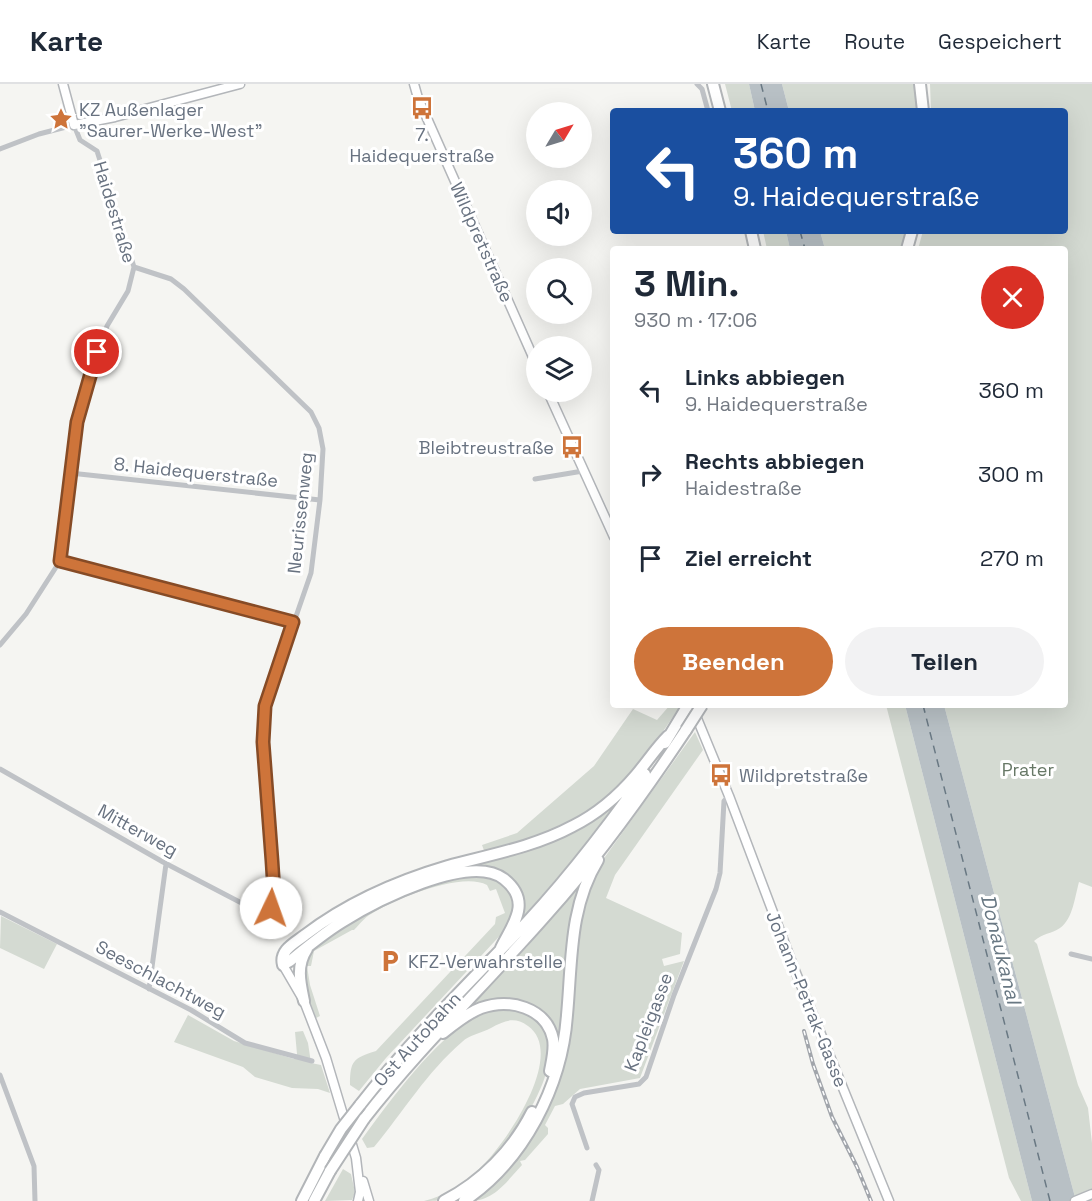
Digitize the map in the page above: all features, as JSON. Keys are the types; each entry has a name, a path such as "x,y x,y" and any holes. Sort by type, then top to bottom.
{"highway":[{"path":"712,84 719,108"},
{"path":"920,84 923,108"},
{"name":"Ost Autobahn","path":"302,1201 325,1156 360,1105 415,1038 543,904 640,780 688,708"},
{"name":"Ost Autobahn","path":"314,1201 364,1119 423,1047 551,910 617,829 700,708"},
{"path":"501,948 517,919 518,899 511,885 503,878 483,871 470,871 448,875 398,893 342,922 283,965 281,956 326,920 371,895 418,876 537,842 584,820 616,796 668,736"},
{"path":"464,1201 484,1186 506,1164 531,1129 547,1097 561,1056 567,1018 572,935 577,910 596,864 617,829"},
{"path":"304,1001 299,970 302,957 309,945"},
{"path":"423,1047 434,1042 468,1014 482,1008 509,1004 532,1011 542,1018 553,1040 552,1062 542,1094 515,1139 482,1177 444,1201"}],"main road":[{"name":"Haidestraße","path":"63,84 75,125"},
{"path":"75,125 115,117 240,84"},
{"name":"Wildpretstraße","path":"414,84 422,108 526,341"},
{"path":"552,402 610,528"},
{"path":"691,708 729,796"},
{"name":"Johann-Petrak-Gasse","path":"729,796 781,936 888,1201"},
{"path":"283,965 304,1001 333,1078 369,1201"},
{"path":"358,1169 358,1201"},
{"path":"1075,1201 1092,1194"}],"street":[{"path":"697,84 702,89 707,108"},
{"path":"0,149 39,134 75,125"},
{"name":"Haidestraße","path":"0,645 26,614 60,561 77,422 97,352 107,326 128,291 134,267 97,151 80,141 75,125"},
{"name":"Neurissenweg","path":"134,267 171,279 184,289 311,412 319,428 323,449 320,500 311,573 265,706 263,742 274,892 271,908 264,912"},
{"path":"535,478 583,471"},
{"name":"8. Haidequerstraße","path":"70,473 320,500"},
{"path":"60,561 293,622"},
{"name":"Mitterweg","path":"0,769 166,864 255,910 264,912"},
{"name":"Kapleigasse","path":"587,1148 572,1104 575,1097 584,1093 639,1084 646,1077 720,873 724,801 729,796"},
{"path":"149,988 166,864"},
{"name":"Seeschlachtweg","path":"0,912 149,988 245,1043 312,1061"},
{"path":"1071,954 1092,959"},
{"path":"0,1076 33,1166 35,1201"},
{"path":"592,1201 599,1170 596,1165"}],"green space":[{"path":"725,84 749,84 754,108 731,108"},
{"path":"782,84 914,84 918,108 788,108"},
{"name":"Prater","path":"930,84 1092,84 1092,887 1079,882 1068,919 1057,930 1034,941 1037,944 1078,1085 1088,1108 1092,1143 1092,1201 1076,1201 945,708 1068,708 1068,246 919,246 922,234 1068,234 1068,108 931,108"},
{"path":"764,234 787,234 789,246 766,246"},
{"path":"821,234 905,234 902,246 824,246"},
{"path":"667,708 679,708 635,770 603,803 556,830 485,853 482,845 517,833 594,766 633,709 657,720"},
{"path":"887,708 906,708 1032,1201 1021,1201 1009,1178"},
{"path":"695,732 703,750 615,875 606,898 682,933 680,954 662,959 664,966 684,961 640,1078 580,1089 563,1104 555,1106 545,1125 548,1128 548,1134 525,1160 520,1161 522,1165 493,1194 470,1201 550,1098 574,938 585,893 602,861"},
{"path":"623,794 576,856 522,919 521,903 498,873 417,883 288,959 285,955 325,925 398,887 525,849"},
{"path":"461,876 490,876 505,886 513,902 512,919 508,927 386,1058 359,1091 350,1085 354,1062 376,1051 495,924 496,917 505,913 496,889 490,891 487,885 462,882 428,889 382,908 366,917 354,930 314,951 311,966 307,966 310,985 320,1016 316,1018 304,989 306,956 320,940 361,914 418,888"},
{"path":"583,881 571,933 562,1039 557,1060 542,1102 520,1140 491,1175 468,1196 450,1201 489,1173 512,1147 537,1109 554,1065 555,1044 549,1026 530,1006 503,1001 490,1003 459,1017 526,948"},
{"path":"1,916 57,944 44,969 0,948"},
{"path":"512,1008 535,1019 547,1033 550,1054 540,1089 520,1126 487,1168 446,1198 424,1201 448,1192 476,1172 492,1155 517,1119 529,1098 537,1077 541,1056 538,1039 528,1026 514,1020 500,1023 465,1040 426,1079 374,1147 367,1148 362,1139 416,1070 448,1037 480,1014"},
{"path":"188,1015 234,1041 294,1059 297,1054 295,1032 303,1031 308,1043 311,1063 321,1065 330,1093 318,1089 292,1088 255,1077 243,1067 174,1042"},
{"path":"343,1169 351,1174 355,1192 352,1200 325,1201"}],"water":[{"path":"749,84 782,84 788,108 754,108"},
{"path":"787,234 821,234 824,246 789,246"},
{"name":"Donaukanal","path":"906,708 945,708 1076,1201 1032,1201"}],"ferry route":[{"path":"761,84 767,108"},
{"path":"801,234 804,246"},
{"path":"924,708 1050,1201"}],"railway":[{"path":"804,1031 832,1117 871,1201"}],"place":[{"name":"7. Haidequerstraße","path":"422,108"},
{"name":"KZ Außenlager \"Saurer-Werke-West\"","path":"61,119"},
{"name":"Bleibtreustraße","path":"572,447"},
{"name":"Wildpretstraße","path":"721,775"},
{"name":"KFZ-Verwahrstelle","path":"390,961"}],"route":[{"path":"97,352 77,422 60,561 293,622 265,706 263,742 274,892 271,908"}]}
